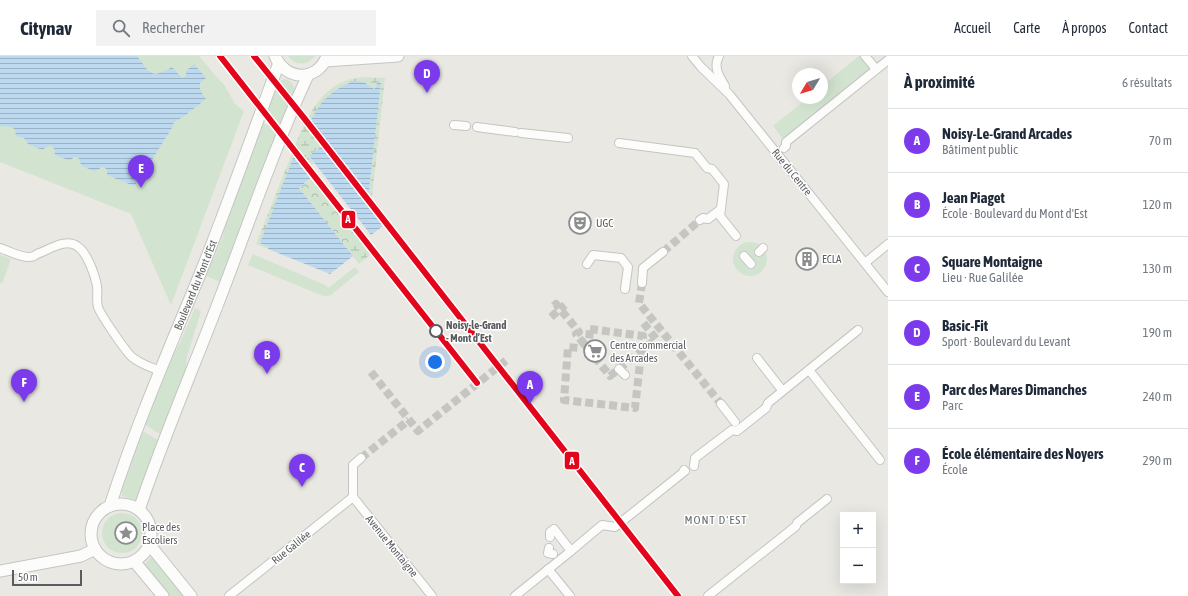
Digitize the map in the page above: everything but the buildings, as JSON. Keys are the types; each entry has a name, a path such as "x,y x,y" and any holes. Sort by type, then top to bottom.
{"main road":[{"path":"277,60 284,69 291,74 308,75 321,67 326,58 398,56"},
{"name":"Boulevard du Mont d'Est","path":"110,506 123,464 209,250 277,60"},
{"path":"138,510 206,336 282,132 308,75"},
{"path":"120,504 130,505 138,510 145,517 149,525 149,544 143,554 134,561 123,564 112,563 102,557 95,549 91,539 91,529 95,519 101,511 110,506 120,504"},
{"path":"149,544 191,596"},
{"path":"0,572 81,556 95,549"},
{"path":"134,561 163,596"}],"street":[{"name":"Rue du Centre","path":"692,56 701,67 729,94 888,292"},
{"path":"719,56 716,67 718,74 729,94"},
{"path":"866,56 876,69"},
{"path":"784,148 786,146 786,142 888,60"},
{"path":"454,125 466,126"},
{"path":"477,127 568,138"},
{"path":"619,144 695,153 708,168 712,169 724,184 719,207 720,216 736,236"},
{"path":"700,220 703,218 708,219 719,207"},
{"path":"0,248 21,256 30,257 64,243 72,243 78,246 84,252 97,286 98,308 132,358 160,371"},
{"path":"865,263 888,244"},
{"path":"642,283 643,268 663,252"},
{"path":"587,264 593,255 621,258 628,267 625,289"},
{"path":"694,466 695,458 732,430 737,431 766,408 768,403 782,390 858,330"},
{"path":"757,358 782,390"},
{"path":"809,370 880,460"},
{"path":"721,404 735,422"},
{"path":"352,497 352,465 361,458"},
{"path":"515,596 602,525 614,527 685,472 684,470"},
{"name":"Rue Galilée","path":"229,596 352,497"},
{"name":"Avenue Montaigne","path":"352,497 432,596"},
{"path":"708,596 796,526 797,523 827,499"},
{"path":"550,537 550,532 554,529 571,550"},
{"path":"548,569 570,596"}],"green space":[{"path":"0,56 199,56 225,86 235,104 244,111 171,305 131,214 0,162"},
{"path":"288,56 315,56 308,62 301,64 294,62"},
{"path":"859,56 863,56 872,68 828,103 828,81"},
{"path":"364,77 385,78 372,197 370,197 369,200 381,83 377,82 374,89 364,82 355,81 320,106 311,120 322,146 309,156 314,163 311,166 295,145 306,121 328,91 338,84 350,79"},
{"path":"285,79 292,83 295,91 282,125 265,118 275,87 279,81"},
{"path":"800,104 827,104 783,139 773,126"},
{"path":"261,122 279,130 220,282 204,275 215,256 223,235 229,205"},
{"path":"293,151 295,153 261,243 269,247 268,249 256,244"},
{"path":"312,178 359,237 346,247 299,188"},
{"path":"359,237 372,253 359,264 346,247"},
{"path":"747,242 753,242 762,247 766,253 766,265 762,271 753,276 747,276 738,271 733,262 733,256 738,247"},
{"path":"253,254 325,285 328,288 355,267 359,272 331,295 323,296 248,265"},
{"path":"0,255 11,259 2,284 0,283"},
{"path":"195,308 201,311 186,360 187,369 161,435 144,424 163,373 180,343"},
{"path":"141,430 158,440 136,500 122,496 122,484"},
{"path":"122,513 130,515 136,519 140,525 142,533 140,541 136,547 130,551 122,553 114,551 108,547 104,541 102,533 104,525 108,519 114,515"},
{"path":"151,557 153,557 186,596 169,596 148,571 145,564"}],"water":[{"path":"0,56 137,56 145,67 152,73 160,73 172,67 182,78 186,76 185,72 194,64 206,78 200,83 200,88 206,99 174,122 139,181 134,186 109,176 105,168 102,167 94,171 82,166 78,157 74,157 70,161 55,155 52,146 48,146 42,150 28,144 24,138 16,136 15,130 12,127 0,126"},
{"path":"355,81 364,82 374,89 377,82 381,83 368,199 387,223 371,235 309,156 322,146 308,127 320,105 339,88"},
{"path":"295,153 313,176 299,188 353,256 330,274 268,249 269,247 260,243"}],"tunnel":[{"path":"663,252 700,220"},
{"path":"642,283 639,303 721,404"},
{"path":"554,306 556,304 579,332 576,334 610,376 656,339 642,321"},
{"path":"551,317 565,305"},
{"path":"590,329 643,336 635,408 564,400 568,347 579,348 589,340 590,329"},
{"path":"371,372 418,431 508,359"},
{"path":"361,458 409,420"}],"transit line":[{"name":"A","path":"220,56 477,383"},
{"name":"A","path":"254,56 678,596"}],"place":[{"name":"Basic-Fit","path":"427,93"},
{"name":"Parc des Mares Dimanches","path":"141,188"},
{"name":"UGC","path":"580,223"},
{"name":"ECLA","path":"807,259"},
{"name":"Noisy-le-Grand - Mont d’Est","path":"436,331"},
{"name":"Centre commercial des Arcades","path":"595,351"},
{"name":"Jean Piaget","path":"267,374"},
{"name":"École élémentaire des Noyers","path":"24,402"},
{"name":"Noisy-Le-Grand Arcades","path":"530,404"},
{"name":"Square Montaigne","path":"302,487"},
{"name":"Place des Escoliers","path":"126,533"}],"district":[{"name":"MONT D'EST","path":"716,520"}]}
